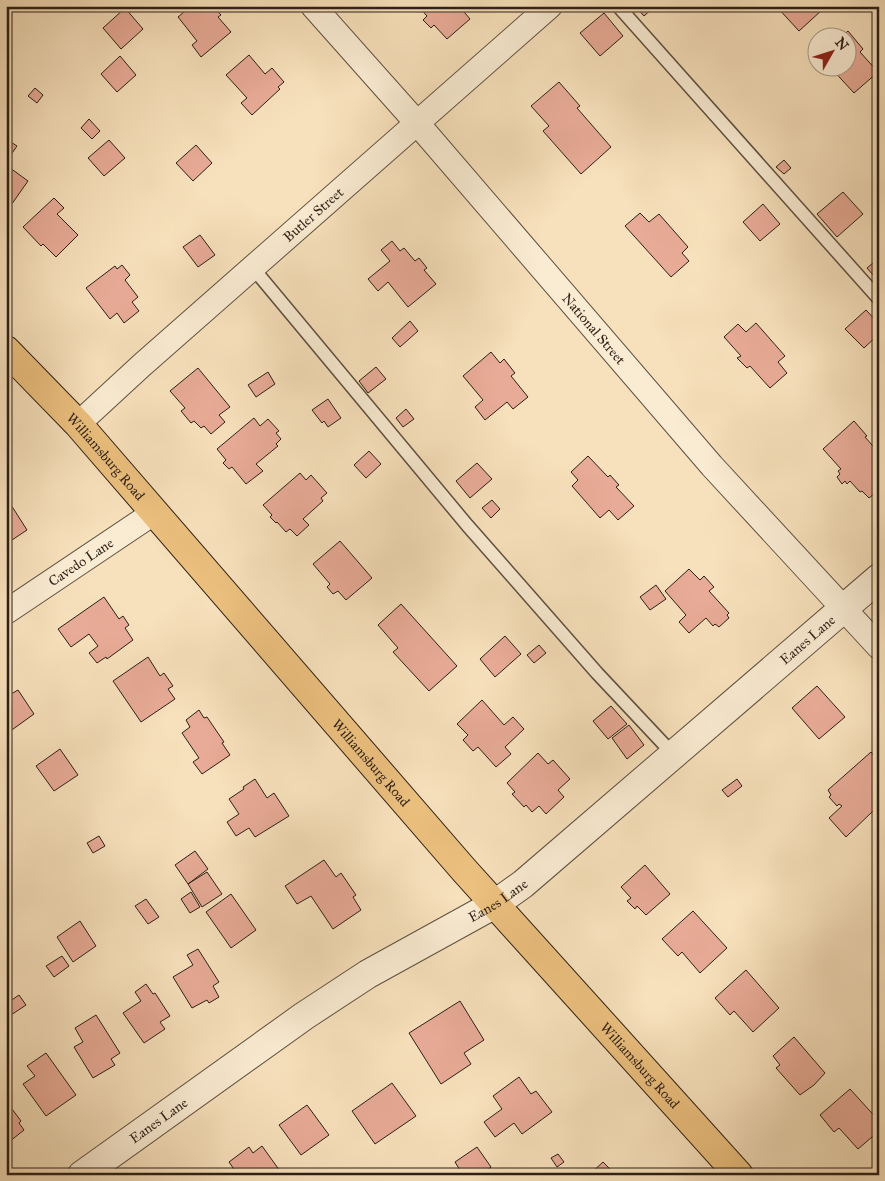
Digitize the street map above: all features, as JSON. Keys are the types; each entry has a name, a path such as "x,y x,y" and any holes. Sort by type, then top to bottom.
{"main road":[{"name":"Williamsburg Road","path":"6,350 78,424 494,904 739,1175"}],"street":[{"name":"National Street","path":"313,6 417,123 712,466 879,647"},
{"name":"Butler Street","path":"78,424 550,6"},
{"name":"Cavedo Lane","path":"6,612 155,512"},
{"name":"Eanes Lane","path":"82,1175 296,1022 368,974 494,904 523,884 879,578"}],"lane":[{"path":"618,6 879,299"},
{"path":"252,268 467,525 597,673 674,755"}],"building":[{"path":"191,6 208,6 211,10 214,7 221,15 218,17 231,32 201,57 192,45 197,41 178,17"},
{"path":"418,6 459,6 470,19 447,39 434,25 431,28 423,20 427,16"},
{"path":"635,6 655,6 644,16"},
{"path":"776,6 819,6 822,10 799,31"},
{"path":"125,8 143,29 121,49 103,28"},
{"path":"604,13 623,36 600,56 580,33"},
{"path":"858,43 863,49 860,52 878,72 854,93 840,78 858,78"},
{"path":"249,55 265,74 272,68 284,82 278,87 280,89 252,115 241,103 247,98 226,75"},
{"path":"120,56 136,75 117,92 101,74"},
{"path":"559,82 580,106 577,108 611,147 581,174 543,131 549,126 531,106"},
{"path":"35,88 43,95 37,103 28,96"},
{"path":"89,119 100,131 92,139 81,128"},
{"path":"6,139 17,146 6,162"},
{"path":"109,140 125,158 104,176 88,158"},
{"path":"196,145 212,163 193,181 176,163"},
{"path":"784,160 791,168 784,174 776,167"},
{"path":"6,165 28,181 9,208 6,207"},
{"path":"843,192 863,214 837,237 817,214"},
{"path":"54,198 64,208 57,214 78,235 56,257 43,244 41,246 23,227"},
{"path":"763,204 780,224 760,241 743,222"},
{"path":"640,213 649,222 659,214 688,247 682,253 689,261 671,277 625,226"},
{"path":"200,235 215,255 198,267 183,247"},
{"path":"392,241 400,251 404,248 415,261 419,258 427,268 424,270 436,284 408,307 388,282 378,291 368,279 390,261 381,250"},
{"path":"879,258 879,282 867,268"},
{"path":"122,265 130,275 125,280 138,297 132,302 139,311 124,323 117,313 110,319 86,288 115,266 117,269"},
{"path":"866,310 879,324 879,334 864,348 845,329"},
{"path":"410,321 418,331 400,347 392,338"},
{"path":"756,323 785,356 778,362 787,373 770,388 750,366 747,368 737,358 741,356 724,337 738,324 746,332"},
{"path":"491,352 500,363 504,359 515,373 511,376 528,397 513,409 507,402 485,420 475,407 483,400 463,376"},
{"path":"376,367 386,379 368,393 359,381"},
{"path":"198,368 230,407 219,415 225,422 211,434 204,426 201,428 194,421 191,423 181,411 185,408 170,391"},
{"path":"268,372 275,384 256,397 248,385"},
{"path":"328,399 341,418 328,427 324,421 322,423 312,410"},
{"path":"406,409 414,419 403,427 396,418"},
{"path":"254,418 260,426 268,419 279,431 276,433 281,439 276,444 278,446 256,464 263,471 246,484 232,467 229,469 223,463 226,460 217,449"},
{"path":"854,421 879,453 879,490 869,498 862,491 860,492 850,481 847,484 845,481 842,484 837,477 840,474 838,471 841,469 823,449"},
{"path":"369,451 381,464 366,478 354,465"},
{"path":"588,456 608,477 610,475 619,485 616,487 634,506 618,520 609,510 600,518 572,486 578,480 571,472"},
{"path":"477,463 492,479 470,498 456,481"},
{"path":"300,473 306,480 311,475 327,493 321,498 323,501 303,519 309,525 297,536 290,529 286,532 276,523 263,505"},
{"path":"6,497 27,530 6,544"},
{"path":"492,500 500,509 491,518 482,508"},
{"path":"340,541 372,578 346,600 338,591 333,594 327,587 330,584 313,564"},
{"path":"689,569 700,580 704,576 714,587 709,591 729,613 727,615 729,618 719,627 715,624 713,626 706,618 689,633 679,622 686,615 665,591"},
{"path":"656,585 666,599 650,610 640,597"},
{"path":"104,597 119,619 123,616 129,625 125,628 133,640 107,659 106,657 97,663 89,653 98,646 89,634 71,647 58,629"},
{"path":"401,604 457,666 429,691 393,652 398,648 378,625"},
{"path":"505,636 521,654 495,677 480,659"},
{"path":"539,645 546,653 534,663 527,655"},
{"path":"148,657 160,676 164,673 173,686 168,689 175,699 141,722 113,681"},
{"path":"817,686 845,717 819,739 792,708"},
{"path":"18,690 34,714 9,732 6,728 6,697"},
{"path":"482,700 504,725 513,717 524,729 505,747 511,754 496,767 478,747 473,751 463,740 468,735 457,724"},
{"path":"611,706 627,724 608,739 593,721"},
{"path":"199,710 204,718 207,717 224,742 222,743 230,755 202,774 193,762 199,758 182,733 190,727 186,720"},
{"path":"629,725 644,745 627,759 612,738"},
{"path":"60,749 78,775 54,791 36,766"},
{"path":"871,752 879,762 879,815 877,816 873,811 846,837 829,818 842,806 839,804 837,806 829,797 831,795 828,790"},
{"path":"538,753 548,764 553,760 570,779 558,790 564,797 546,814 539,806 532,812 526,805 524,807 512,794 515,792 507,783"},
{"path":"255,779 267,798 274,793 289,816 255,837 249,828 236,836 227,822 239,814 229,799"},
{"path":"737,779 742,786 728,797 722,790"},
{"path":"99,836 105,846 93,853 87,843"},
{"path":"195,851 208,869 188,884 175,865"},
{"path":"324,860 336,877 341,873 356,895 353,897 361,910 333,929 311,896 297,904 285,886"},
{"path":"645,865 670,894 646,915 637,906 635,909 627,901 631,898 621,887"},
{"path":"207,872 222,894 202,907 188,884"},
{"path":"191,892 200,907 190,913 181,899"},
{"path":"231,894 256,930 231,948 206,912"},
{"path":"146,899 159,917 148,924 135,906"},
{"path":"693,911 727,948 700,973 682,952 678,956 662,939"},
{"path":"80,921 96,946 73,962 57,937"},
{"path":"198,949 219,982 213,986 219,997 209,1003 207,1000 192,1008 173,977 193,965 187,955"},
{"path":"62,956 69,966 54,977 46,966"},
{"path":"746,970 779,1008 753,1032 734,1011 730,1015 715,998"},
{"path":"146,984 153,994 155,993 170,1016 160,1022 165,1029 144,1043 123,1013 141,1001 135,992"},
{"path":"19,995 26,1005 11,1015 6,1008 6,1004"},
{"path":"460,1001 484,1040 464,1053 471,1064 441,1084 409,1033"},
{"path":"96,1015 120,1053 111,1059 115,1065 93,1078 74,1047 83,1042 75,1028"},
{"path":"794,1037 825,1073 814,1085 800,1095 776,1068 780,1065 773,1056"},
{"path":"46,1053 76,1095 46,1116 23,1084 35,1076 27,1066"},
{"path":"519,1077 531,1094 536,1091 552,1112 522,1134 514,1123 495,1137 484,1122 502,1109 493,1096"},
{"path":"392,1083 416,1116 375,1144 352,1111"},
{"path":"850,1089 879,1121 879,1131 858,1149 839,1128 834,1132 820,1115"},
{"path":"6,1101 21,1121 19,1123 24,1130 9,1142 6,1140"},
{"path":"307,1105 329,1135 301,1155 279,1125"},
{"path":"262,1146 280,1171 277,1173 278,1175 238,1175 229,1162 249,1147 253,1153"},
{"path":"477,1147 491,1167 481,1175 463,1175 455,1162"},
{"path":"558,1154 564,1162 557,1167 551,1158"},
{"path":"603,1162 616,1175 589,1175"}]}
